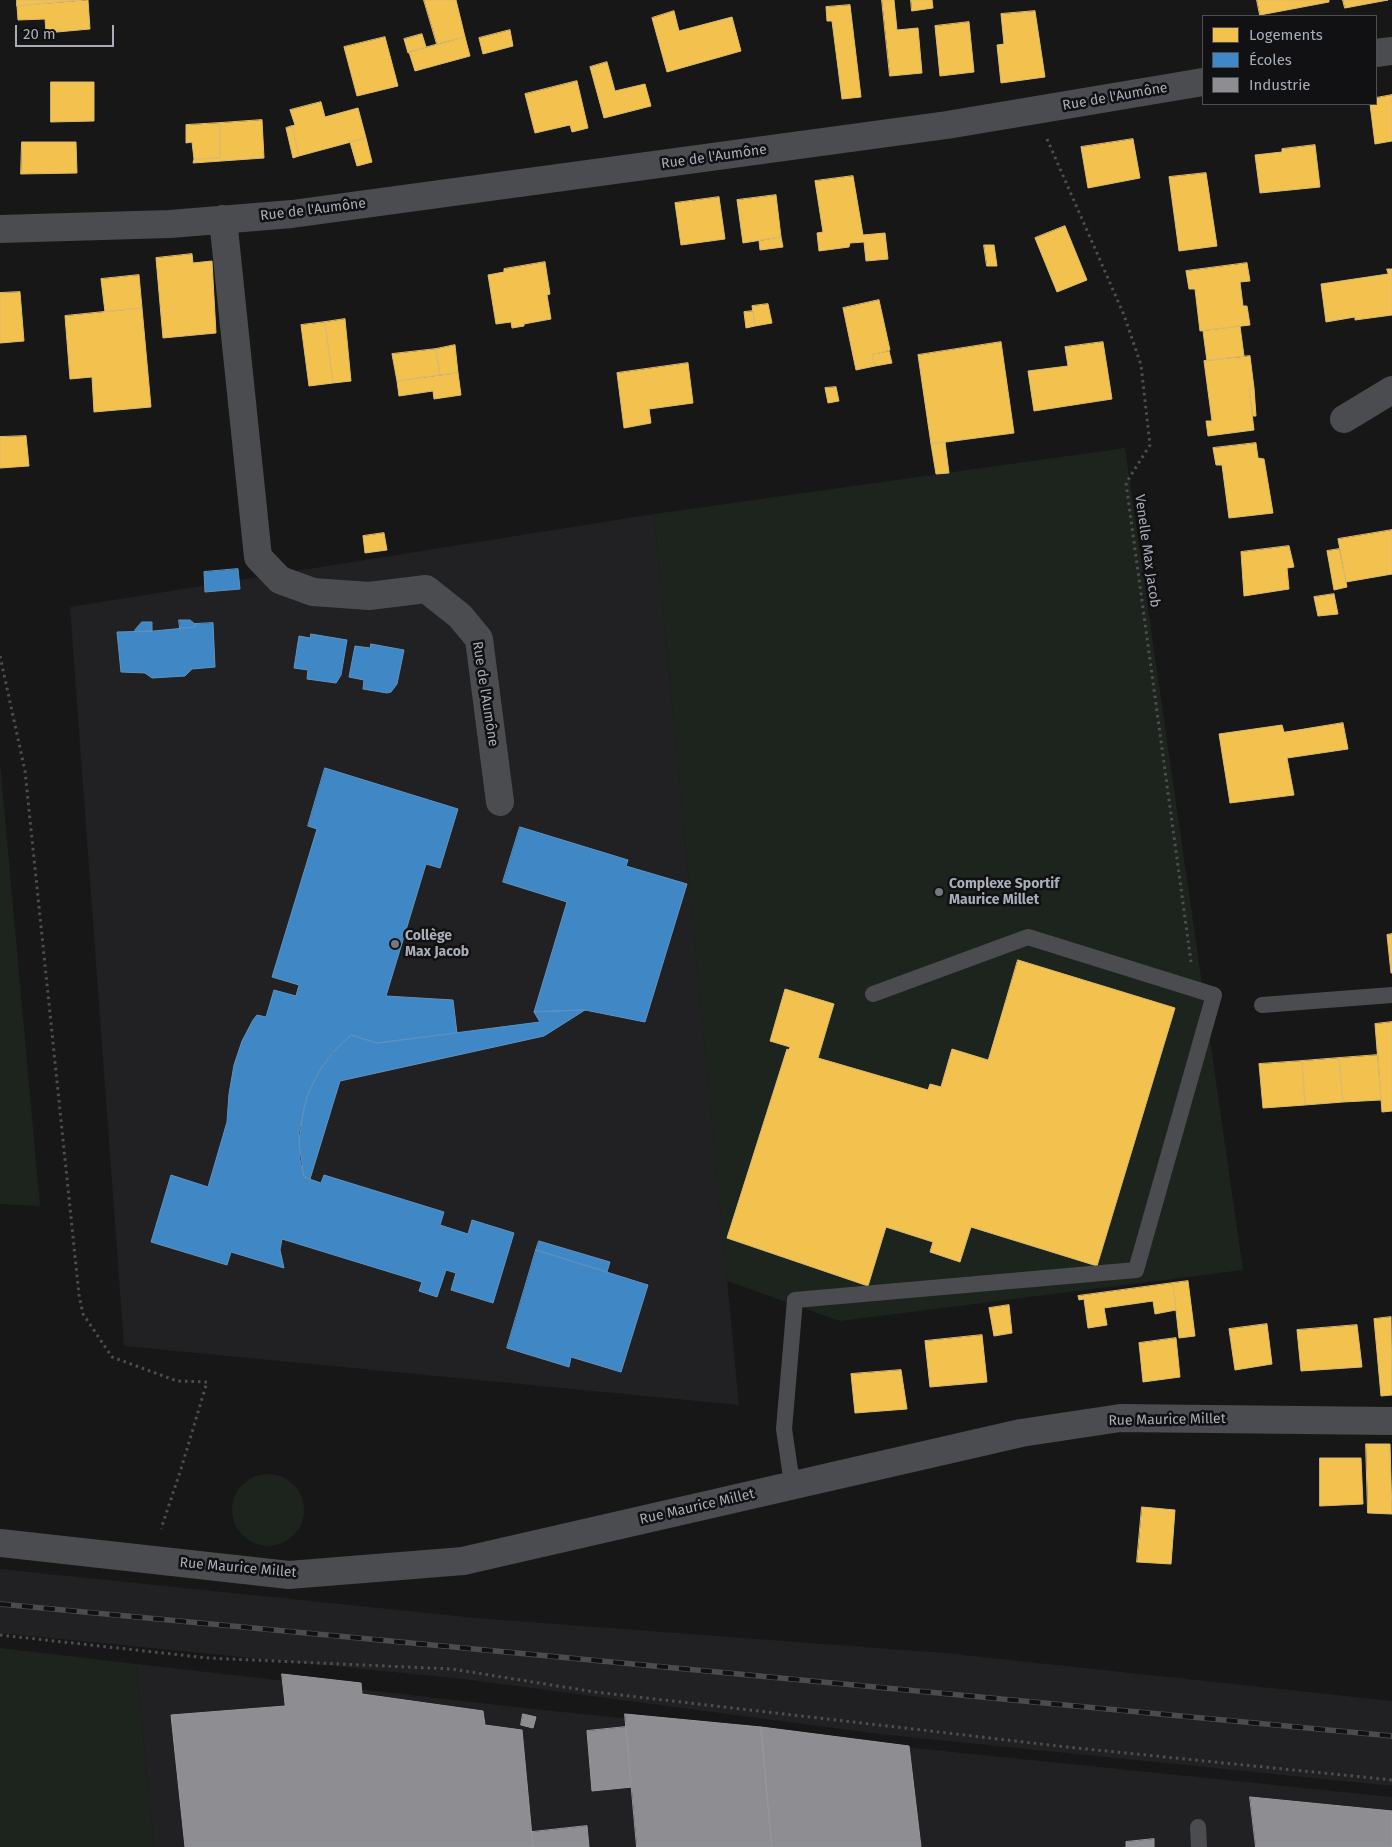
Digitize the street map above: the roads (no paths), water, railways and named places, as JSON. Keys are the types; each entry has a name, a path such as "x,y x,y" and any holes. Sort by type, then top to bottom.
{"street":[{"path":"1377,53 1392,50"},
{"name":"Rue de l'Aumône","path":"0,229 170,224 292,214 927,128 1202,82"},
{"name":"Rue de l'Aumône","path":"223,219 258,558 280,580 313,592 369,596 426,589 460,616 479,639 500,802"},
{"path":"1344,419 1392,390"},
{"name":"Rue Maurice Millet","path":"0,1543 289,1575 463,1561 1022,1432 1120,1418 1392,1421"}],"lane":[{"path":"795,1484 790,1470 784,1429 795,1300 1136,1270 1214,995 1028,936 873,994"},
{"path":"1262,1005 1392,995"},
{"path":"1198,1827 1199,1847"}],"railway":[{"path":"0,1604 1392,1736"}],"place":[{"name":"Complexe Sportif Maurice Millet","path":"939,892"},
{"name":"Collège Max Jacob","path":"395,944"}]}
